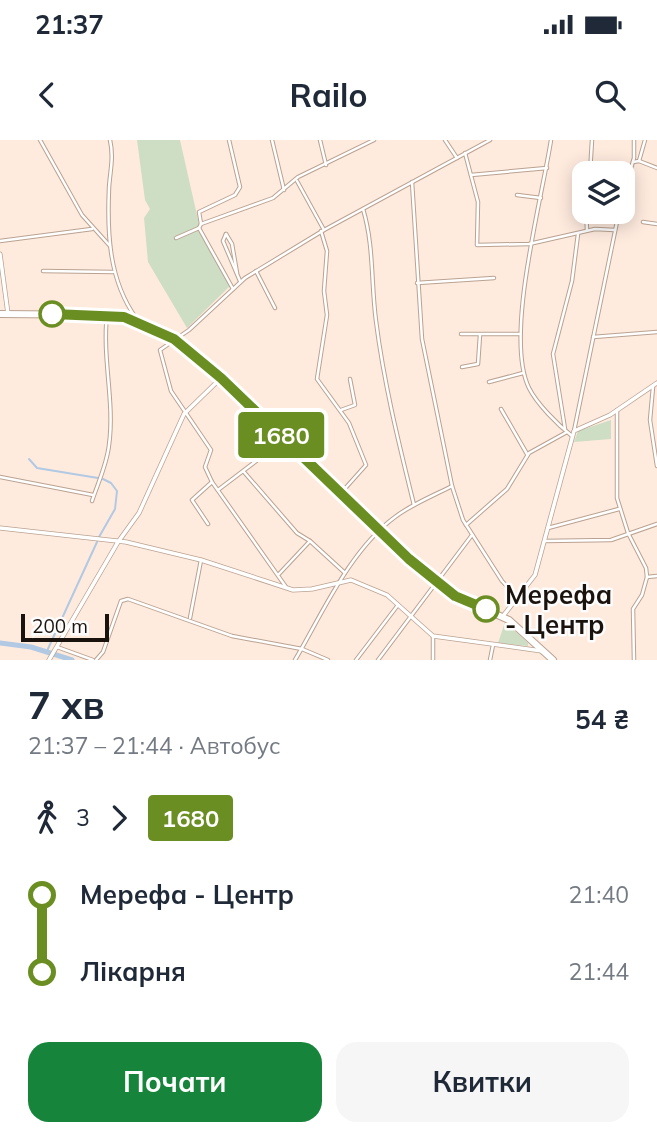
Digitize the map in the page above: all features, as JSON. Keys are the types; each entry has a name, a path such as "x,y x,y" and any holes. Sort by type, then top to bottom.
{"highway":[{"path":"0,314 107,314 138,321 174,339 221,378 438,583 460,599 503,616 553,660"}],"street":[{"path":"40,140 92,229 110,246"},
{"path":"110,140 113,162 109,187 110,246 114,272 125,302 138,321"},
{"path":"229,140 240,187 235,195 199,212 200,226 233,289"},
{"path":"272,140 284,190"},
{"path":"320,140 327,165"},
{"path":"361,140 362,146"},
{"path":"176,237 273,198 297,181 298,177 374,140"},
{"path":"445,140 457,158"},
{"path":"286,587 212,482 205,467 211,450 184,414 171,391 159,353 256,271 323,230 489,140"},
{"path":"551,140 532,242 519,334 524,373 531,392 566,430 573,434"},
{"path":"591,161 592,140"},
{"path":"633,161 634,140"},
{"path":"639,161 645,140"},
{"path":"465,153 478,202 477,245 532,242 587,230 615,230"},
{"path":"635,162 657,167"},
{"path":"471,175 547,168"},
{"path":"297,181 323,230 327,251 324,291 327,315 317,379 341,410 366,465 341,493"},
{"path":"412,182 424,353 452,486 466,525 516,596"},
{"path":"517,195 542,199"},
{"path":"363,208 369,229 374,304 386,398 414,505"},
{"path":"643,222 657,224"},
{"path":"587,224 587,230"},
{"path":"503,616 535,575 545,541 573,434 616,224"},
{"path":"0,241 92,229"},
{"path":"237,275 232,244 226,234 223,241 237,275 240,282"},
{"path":"566,430 553,354 572,281 578,234"},
{"path":"0,254 8,314"},
{"path":"43,271 114,272"},
{"path":"256,271 275,308"},
{"path":"418,283 494,278"},
{"path":"92,501 109,445 110,408 104,346 107,314"},
{"path":"593,337 657,332"},
{"path":"461,334 519,334"},
{"path":"462,367 478,364 480,335"},
{"path":"489,382 524,373"},
{"path":"50,659 117,542 145,501 184,414 221,378"},
{"path":"341,410 355,405 349,379"},
{"path":"573,434 655,385"},
{"path":"655,385 650,421 657,466"},
{"path":"501,409 528,455"},
{"path":"617,410 617,498 628,533 646,568 647,577 642,595 633,609 634,660"},
{"path":"466,525 507,489 528,455 540,444 566,430"},
{"path":"218,490 285,439"},
{"path":"244,472 297,533 310,541 345,573"},
{"path":"0,477 94,495"},
{"path":"208,524 192,500 212,482"},
{"path":"295,660 345,573 380,531 414,505 452,486"},
{"path":"548,528 620,509"},
{"path":"545,541 589,542 657,524"},
{"path":"0,528 117,542 201,559 302,590 340,581 358,581 376,589 398,605 433,636 542,651"},
{"path":"378,660 472,535"},
{"path":"279,574 310,541"},
{"path":"190,619 201,559"},
{"path":"647,577 657,576"},
{"path":"56,648 94,660 103,652 121,601 128,599 232,636 302,649 328,660"},
{"path":"356,660 398,605"},
{"path":"433,636 433,660"},
{"path":"491,660 493,645"}],"green space":[{"path":"137,140 180,140 199,224 197,228 230,286 187,328 148,262 144,218 150,209 145,200"},
{"path":"611,420 611,439 574,442 578,431"},
{"path":"505,622 528,643 528,646 498,643"}],"waterway":[{"path":"29,459 37,468 98,478"},
{"path":"99,537 115,509 117,491 111,483 103,479"},
{"path":"47,651 97,542"},
{"path":"0,643 31,647 72,660"}],"bus line":[{"name":"1680","path":"52,314 115,315 138,321 174,339 221,378 409,559 455,596 486,609"}],"place":[{"name":"Мерефа - Центр","path":"486,609"}]}
